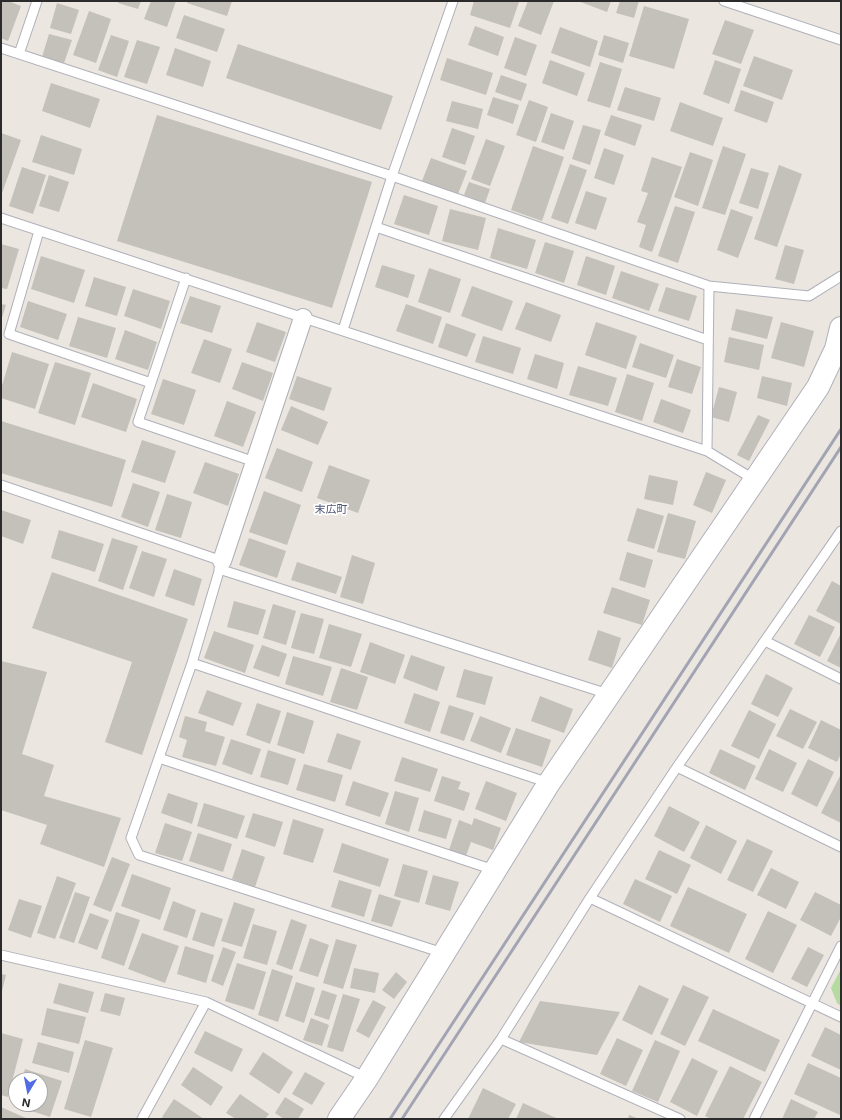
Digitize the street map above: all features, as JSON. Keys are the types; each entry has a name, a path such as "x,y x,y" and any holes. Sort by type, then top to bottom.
{"street":[{"path":"221,565 303,318"},
{"path":"338,1119 367,1078 549,783 608,694 818,388 836,349 841,328"}],"lane":[{"path":"19,54 37,1"},
{"path":"343,330 392,176 453,1"},
{"path":"724,1 841,40"},
{"path":"1,48 392,176 709,286 809,296 841,276"},
{"path":"1,218 706,451 755,480"},
{"path":"376,227 708,340"},
{"path":"39,231 9,334 151,383"},
{"path":"186,278 138,422 255,462"},
{"path":"706,451 709,286"},
{"path":"1,484 221,565 608,694"},
{"path":"444,1119 501,1039 590,898 677,767 841,531"},
{"path":"221,565 192,663 131,838 139,855 443,953"},
{"path":"765,641 841,679"},
{"path":"192,663 549,783"},
{"path":"159,758 494,870"},
{"path":"677,767 841,847"},
{"path":"590,898 841,1017"},
{"path":"754,1119 841,946"},
{"path":"1,955 206,1002 367,1078"},
{"path":"142,1119 206,1002"},
{"path":"501,1039 680,1119"}],"green space":[{"path":"841,969 841,1006 837,1003 831,988"}],"building":[{"path":"1,1 8,1 21,6 8,41 1,38"},
{"path":"119,1 141,1 138,9 118,3"},
{"path":"151,1 176,1 167,27 144,19"},
{"path":"188,1 232,1 227,16 187,3"},
{"path":"474,1 519,2 510,28 470,15"},
{"path":"528,1 554,1 541,35 518,26"},
{"path":"578,1 611,1 607,12"},
{"path":"620,1 639,1 634,18 616,13"},
{"path":"57,3 79,10 71,34 50,28"},
{"path":"644,6 689,19 674,69 629,56"},
{"path":"89,11 111,19 96,63 73,55"},
{"path":"184,15 225,29 217,52 176,38"},
{"path":"725,20 754,30 741,64 712,54"},
{"path":"475,26 504,37 498,56 468,45"},
{"path":"560,27 598,41 590,67 551,53"},
{"path":"49,34 72,40 64,63 42,57"},
{"path":"111,35 129,41 117,77 98,70"},
{"path":"604,35 629,43 623,63 598,55"},
{"path":"515,37 537,45 526,76 504,68"},
{"path":"137,40 160,47 147,84 124,77"},
{"path":"238,44 393,96 381,130 226,78"},
{"path":"175,48 211,61 203,87 166,75"},
{"path":"754,56 793,70 782,100 743,86"},
{"path":"447,58 493,73 486,95 440,80"},
{"path":"550,60 585,73 577,96 542,83"},
{"path":"715,60 741,69 729,104 703,94"},
{"path":"600,62 622,69 610,108 587,101"},
{"path":"501,75 527,84 521,101 495,92"},
{"path":"51,83 100,99 90,128 42,111"},
{"path":"625,87 661,98 654,121 617,110"},
{"path":"741,90 774,102 767,123 734,111"},
{"path":"493,97 519,105 513,124 487,115"},
{"path":"529,100 548,107 536,142 516,135"},
{"path":"452,101 483,109 478,129 446,121"},
{"path":"680,102 723,118 713,146 670,131"},
{"path":"551,113 574,121 564,150 541,142"},
{"path":"157,115 372,182 332,308 117,241"},
{"path":"611,115 642,125 635,146 604,135"},
{"path":"583,125 601,130 590,165 572,159"},
{"path":"452,128 475,136 465,165 442,157"},
{"path":"1,133 21,140 1,196"},
{"path":"41,135 82,149 74,175 32,162"},
{"path":"486,139 505,146 490,186 471,179"},
{"path":"533,146 564,157 542,221 511,210"},
{"path":"723,146 746,154 725,215 702,208"},
{"path":"604,148 624,155 614,185 594,178"},
{"path":"690,152 713,160 698,206 674,197"},
{"path":"652,157 682,167 652,252 639,247 646,225 637,222 648,193 641,191"},
{"path":"431,158 467,171 458,194 422,181"},
{"path":"570,164 587,170 568,224 551,218"},
{"path":"779,165 802,174 777,247 754,239"},
{"path":"22,167 46,175 33,214 9,206"},
{"path":"751,168 769,173 758,209 739,203"},
{"path":"49,175 69,182 59,212 39,206"},
{"path":"469,182 490,189 485,203 464,195"},
{"path":"586,191 607,198 596,230 575,223"},
{"path":"404,195 438,206 429,235 394,224"},
{"path":"675,206 695,212 678,263 658,256"},
{"path":"450,209 486,218 478,250 442,241"},
{"path":"731,209 753,217 738,258 717,250"},
{"path":"498,228 536,240 527,269 490,258"},
{"path":"545,242 574,251 564,283 535,273"},
{"path":"1,244 19,249 7,289 1,288"},
{"path":"785,245 804,250 794,284 775,279"},
{"path":"41,256 85,270 74,303 31,289"},
{"path":"586,256 615,266 606,295 577,285"},
{"path":"382,265 415,275 408,298 375,287"},
{"path":"429,268 461,279 450,313 418,302"},
{"path":"621,271 659,284 649,311 612,298"},
{"path":"94,277 126,287 117,316 85,306"},
{"path":"472,286 513,301 502,331 461,316"},
{"path":"666,287 697,296 689,321 658,311"},
{"path":"133,289 170,301 161,329 124,316"},
{"path":"190,296 221,306 212,333 180,323"},
{"path":"28,301 67,314 58,340 20,327"},
{"path":"526,302 561,315 551,342 515,329"},
{"path":"1,304 6,305 1,321"},
{"path":"406,304 442,317 433,344 396,331"},
{"path":"736,309 773,317 767,339 731,330"},
{"path":"78,317 116,328 107,358 69,346"},
{"path":"257,322 286,332 275,362 246,352"},
{"path":"596,322 637,336 626,369 585,355"},
{"path":"781,322 814,331 804,367 771,358"},
{"path":"446,323 476,334 467,357 438,347"},
{"path":"125,330 157,342 148,370 115,359"},
{"path":"483,336 521,348 513,374 475,362"},
{"path":"729,337 764,345 759,370 724,362"},
{"path":"204,339 232,349 220,383 191,373"},
{"path":"640,343 674,355 666,378 632,367"},
{"path":"12,352 49,364 35,409 1,398 1,389"},
{"path":"535,354 564,363 557,389 527,379"},
{"path":"677,359 701,367 692,394 668,387"},
{"path":"55,362 91,373 75,425 38,413"},
{"path":"242,362 273,373 263,401 232,389"},
{"path":"578,366 617,378 608,406 569,395"},
{"path":"627,374 654,383 642,421 615,412"},
{"path":"297,376 332,388 324,411 289,399"},
{"path":"762,376 792,383 787,406 757,398"},
{"path":"163,379 196,390 184,425 151,414"},
{"path":"93,383 137,399 126,432 81,417"},
{"path":"719,387 737,392 729,422 711,417"},
{"path":"661,399 691,410 683,433 653,422"},
{"path":"227,401 256,412 243,447 214,436"},
{"path":"291,406 328,422 318,445 281,430"},
{"path":"758,415 770,420 749,461 737,455"},
{"path":"1,421 126,460 112,507 1,473"},
{"path":"142,440 176,451 165,483 131,472"},
{"path":"277,448 313,462 302,492 265,478"},
{"path":"205,462 239,474 228,506 193,493"},
{"path":"329,465 370,480 358,513 317,498"},
{"path":"706,472 726,480 712,513 693,505"},
{"path":"649,475 678,481 673,505 644,499"},
{"path":"133,483 160,492 148,527 121,517"},
{"path":"264,491 301,505 287,545 249,532"},
{"path":"167,494 192,502 181,538 155,530"},
{"path":"637,508 664,516 654,549 627,541"},
{"path":"1,510 31,520 23,544 1,536"},
{"path":"668,513 696,521 685,559 657,552"},
{"path":"59,530 104,544 95,572 51,558"},
{"path":"112,538 138,546 123,590 98,581"},
{"path":"249,538 286,551 277,578 239,565"},
{"path":"142,551 167,559 154,597 129,588"},
{"path":"627,552 653,560 645,588 619,580"},
{"path":"352,555 375,563 363,604 340,597"},
{"path":"297,562 342,577 336,594 291,580"},
{"path":"174,569 202,579 194,606 165,596"},
{"path":"52,572 188,619 142,755 105,742 132,662 32,628"},
{"path":"832,581 841,586 841,624 816,611"},
{"path":"612,587 650,600 642,625 603,613"},
{"path":"234,601 266,610 258,635 227,627"},
{"path":"273,604 296,611 286,645 263,638"},
{"path":"301,613 324,619 314,654 291,648"},
{"path":"809,615 835,627 820,657 794,644"},
{"path":"329,624 362,634 351,667 319,658"},
{"path":"598,630 621,638 612,668 588,660"},
{"path":"214,631 254,645 245,673 204,658"},
{"path":"841,633 841,668 827,661"},
{"path":"370,642 405,655 395,684 360,672"},
{"path":"262,645 287,654 279,677 253,668"},
{"path":"411,655 445,667 437,691 403,678"},
{"path":"293,656 332,667 323,696 285,684"},
{"path":"1,661 47,672 22,754 54,765 44,796 121,818 104,867 40,844 47,825 1,810"},
{"path":"341,668 368,677 357,710 330,702"},
{"path":"464,669 493,677 485,705 456,697"},
{"path":"766,674 793,688 778,717 751,704"},
{"path":"207,690 242,703 233,726 198,713"},
{"path":"414,693 440,702 430,732 404,723"},
{"path":"540,696 573,709 564,733 531,721"},
{"path":"257,703 281,711 270,744 246,735"},
{"path":"449,705 474,713 464,741 440,733"},
{"path":"790,709 817,722 803,749 776,736"},
{"path":"749,710 776,724 759,759 731,746"},
{"path":"287,712 314,721 304,754 277,745"},
{"path":"185,716 207,722 205,731 225,737 216,766 182,757 187,740 179,737"},
{"path":"480,716 511,728 501,753 470,741"},
{"path":"821,720 841,730 841,754 837,762 808,748"},
{"path":"516,728 551,740 542,767 506,755"},
{"path":"337,733 361,741 351,770 327,762"},
{"path":"231,739 261,749 252,775 222,764"},
{"path":"720,749 756,766 745,790 709,773"},
{"path":"769,749 797,763 783,792 755,779"},
{"path":"268,750 296,759 288,785 260,777"},
{"path":"402,757 438,769 430,792 394,781"},
{"path":"808,759 834,772 817,807 791,794"},
{"path":"304,764 343,775 335,802 296,790"},
{"path":"841,774 841,823 821,813"},
{"path":"442,776 461,782 458,789 470,793 464,811 434,801"},
{"path":"353,781 389,793 380,817 345,805"},
{"path":"486,781 517,793 506,821 475,809"},
{"path":"395,791 419,798 409,832 385,824"},
{"path":"168,793 198,803 192,824 161,813"},
{"path":"204,803 245,816 237,839 197,826"},
{"path":"669,806 700,822 684,852 654,836"},
{"path":"424,810 452,819 446,839 418,831"},
{"path":"253,813 283,822 275,847 245,837"},
{"path":"474,818 501,828 493,850 471,842 466,856 449,850 459,820 472,825"},
{"path":"293,819 324,829 313,863 283,854"},
{"path":"165,823 192,832 182,861 155,853"},
{"path":"706,825 737,841 721,874 690,858"},
{"path":"198,833 232,844 223,872 189,861"},
{"path":"747,839 773,851 753,892 727,880"},
{"path":"342,843 389,859 380,887 333,872"},
{"path":"242,849 265,857 255,887 232,879"},
{"path":"659,850 691,865 677,894 645,879"},
{"path":"112,857 130,864 111,912 93,905"},
{"path":"403,864 428,871 419,903 394,896"},
{"path":"771,868 799,882 786,909 757,895"},
{"path":"132,874 171,888 160,920 121,906"},
{"path":"433,875 459,882 450,911 425,904"},
{"path":"57,876 76,883 55,939 37,933"},
{"path":"635,879 672,896 660,922 623,904"},
{"path":"339,880 372,890 364,917 331,907"},
{"path":"688,887 747,914 729,953 670,926"},
{"path":"75,892 90,897 74,943 59,938"},
{"path":"815,892 841,905 841,917 831,936 800,920"},
{"path":"379,894 401,901 392,927 371,921"},
{"path":"19,899 42,906 31,938 8,930"},
{"path":"173,901 196,910 187,938 163,930"},
{"path":"234,902 255,909 242,947 221,941"},
{"path":"768,911 797,925 773,973 745,959"},
{"path":"116,912 140,920 124,966 101,958"},
{"path":"201,912 223,919 214,947 192,940"},
{"path":"90,913 109,920 97,950 78,943"},
{"path":"291,919 307,925 292,970 276,964"},
{"path":"253,924 277,931 267,965 243,958"},
{"path":"142,933 179,946 165,983 128,969"},
{"path":"310,938 329,945 318,977 299,971"},
{"path":"336,939 357,945 343,989 323,983"},
{"path":"185,946 214,955 206,983 177,974"},
{"path":"223,947 236,952 223,986 211,981"},
{"path":"808,947 824,955 807,987 791,979"},
{"path":"237,963 266,972 254,1010 225,1001"},
{"path":"354,968 379,973 375,993 350,988"},
{"path":"272,969 293,976 278,1022 258,1015"},
{"path":"396,972 407,982 394,999 382,990"},
{"path":"1,974 6,975 2,991 1,991"},
{"path":"296,982 315,988 304,1023 285,1016"},
{"path":"59,983 94,992 88,1013 53,1003"},
{"path":"639,985 669,999 652,1035 622,1020"},
{"path":"683,985 709,997 685,1046 660,1034"},
{"path":"322,990 337,995 329,1020 314,1015"},
{"path":"105,993 125,998 120,1016 100,1011"},
{"path":"343,994 360,999 343,1052 327,1047"},
{"path":"373,1000 386,1007 369,1038 356,1031"},
{"path":"540,1001 620,1012 597,1055 519,1042"},
{"path":"47,1008 86,1017 79,1044 41,1035"},
{"path":"713,1009 780,1040 765,1072 698,1041"},
{"path":"311,1018 329,1025 322,1046 303,1040"},
{"path":"825,1027 841,1035 841,1070 811,1056"},
{"path":"205,1031 243,1049 232,1072 194,1053"},
{"path":"1,1033 23,1039 14,1072 8,1072 8,1097 1,1095"},
{"path":"617,1038 643,1050 626,1086 600,1074"},
{"path":"85,1040 113,1048 91,1117 64,1109"},
{"path":"655,1040 680,1051 658,1102 632,1091"},
{"path":"38,1042 74,1052 69,1073 32,1063"},
{"path":"263,1052 293,1072 279,1094 249,1074"},
{"path":"692,1058 718,1071 697,1116 670,1102"},
{"path":"808,1063 841,1078 840,1115 794,1094"},
{"path":"730,1066 762,1082 743,1119 711,1119 705,1116"},
{"path":"193,1067 223,1087 211,1106 181,1085"},
{"path":"25,1069 34,1072 24,1072"},
{"path":"305,1072 325,1083 312,1105 292,1094"},
{"path":"48,1076 62,1081 50,1117 35,1112 48,1112"},
{"path":"483,1088 516,1104 508,1119 468,1119"},
{"path":"240,1094 269,1114 265,1119 236,1119 226,1113"},
{"path":"285,1097 304,1109 298,1119 284,1119 275,1113"},
{"path":"174,1099 204,1119 164,1119 162,1117"},
{"path":"791,1099 818,1112 814,1119 782,1119"},
{"path":"523,1103 556,1118 556,1119 516,1119"},
{"path":"1,1107 8,1110 8,1112 12,1112 28,1119 1,1119"},
{"path":"629,1115 639,1119 628,1119"}],"railway":[{"path":"390,1119 841,429"},
{"path":"402,1119 841,447"}],"district":[{"name":"末広町","path":"331,510"}]}
